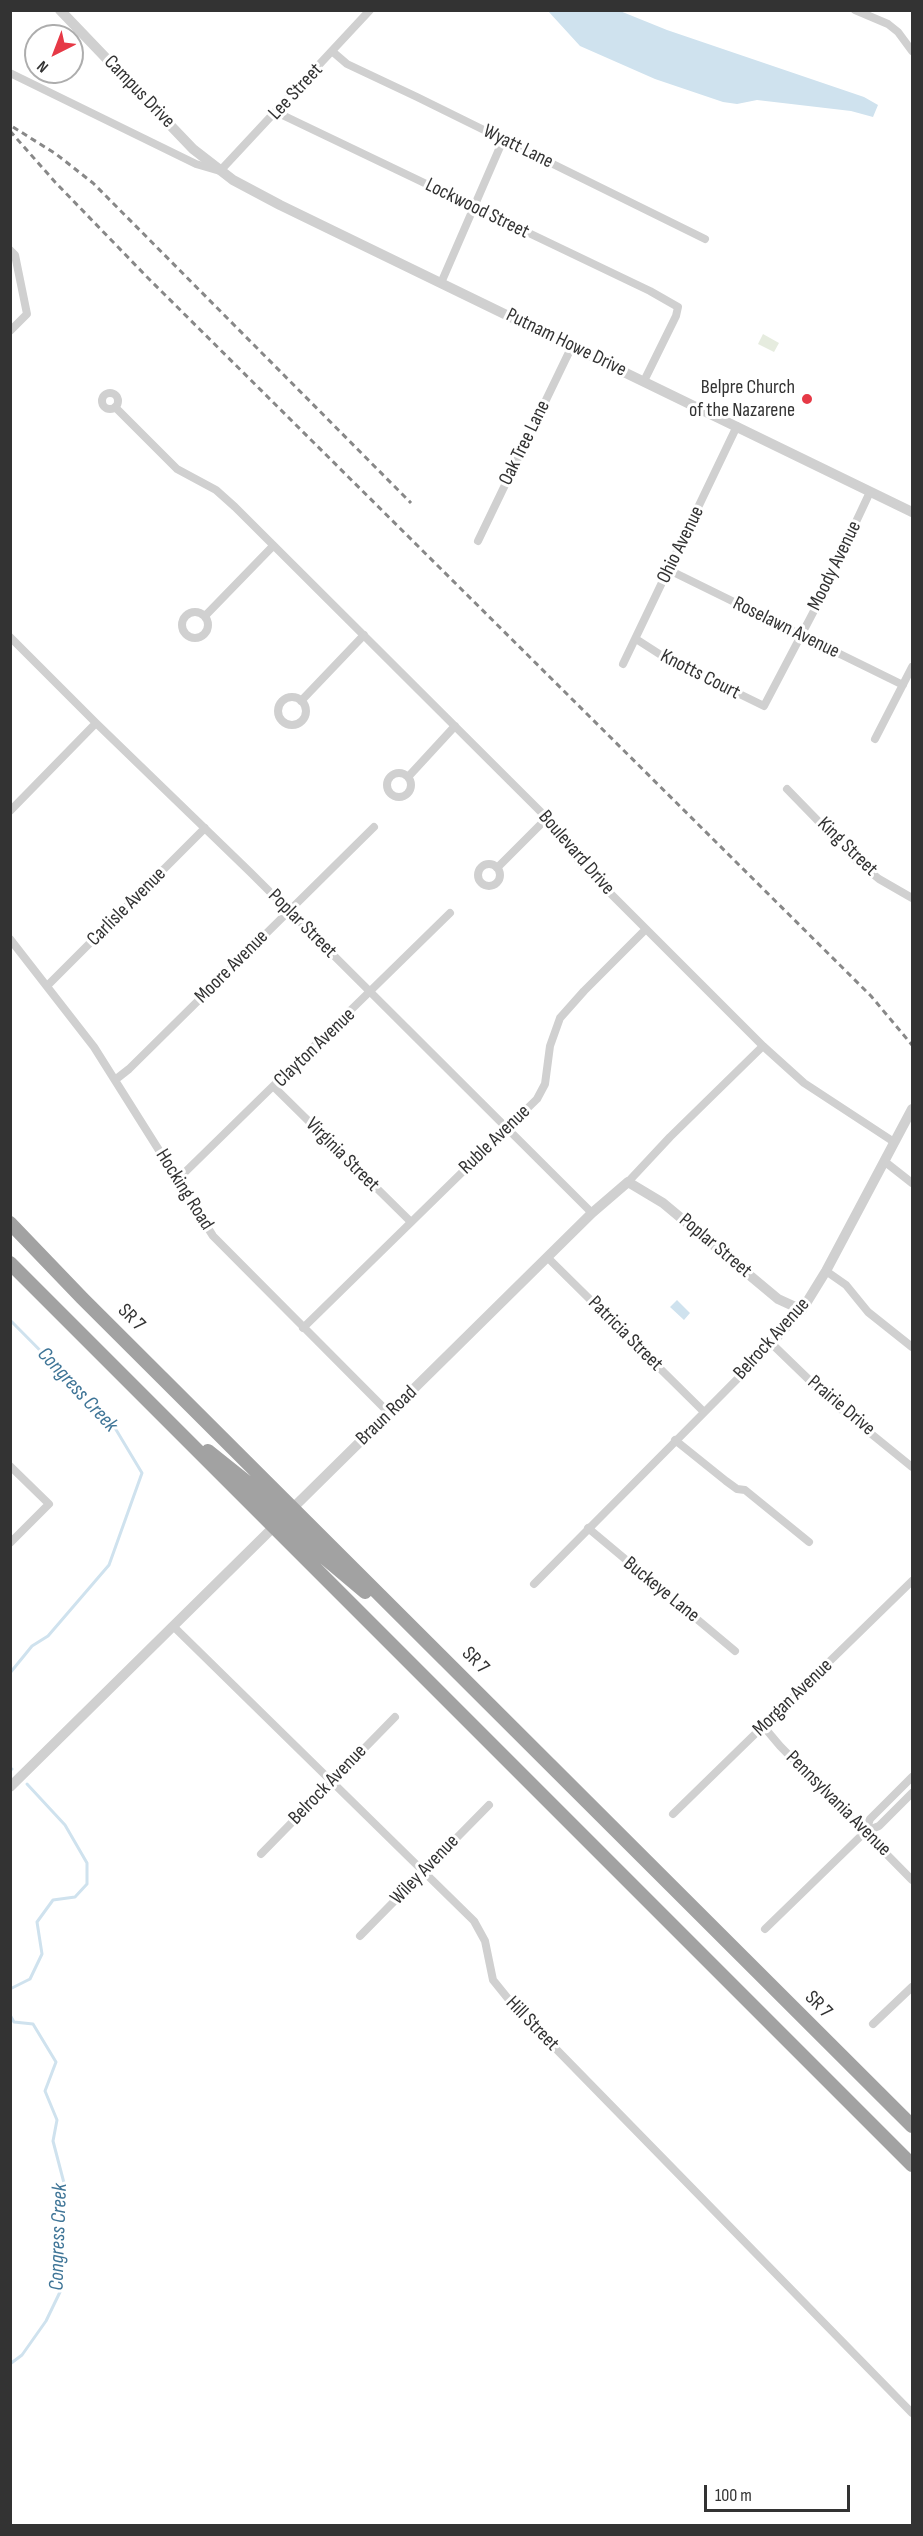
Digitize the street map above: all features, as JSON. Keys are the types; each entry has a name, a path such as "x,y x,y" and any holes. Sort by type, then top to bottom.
{"highway":[{"name":"SR 7","path":"10,1223 82,1298 912,2126"},
{"path":"10,1263 151,1406 278,1522 912,2165"},
{"path":"278,1522 352,1579 402,1629 416,1629"}],"street":[{"name":"Campus Drive","path":"60,10 193,149 220,171"},
{"name":"Lee Street","path":"220,171 370,10"},
{"path":"855,10 888,24 898,32 912,51"},
{"name":"Wyatt Lane","path":"333,52 347,64 417,96 705,239"},
{"path":"10,73 174,154 220,171"},
{"name":"Lockwood Street","path":"276,112 678,307 676,316 644,381"},
{"path":"441,283 502,140"},
{"name":"Putnam Howe Drive","path":"220,171 280,206 912,512"},
{"path":"10,331 27,314 13,253"},
{"name":"Oak Tree Lane","path":"478,541 572,346"},
{"name":"Boulevard Drive","path":"116,407 177,469 216,490 364,635 557,828 576,858 763,1046 804,1083 894,1142"},
{"name":"Ohio Avenue","path":"623,664 737,426"},
{"name":"Moody Avenue","path":"766,704 870,492"},
{"path":"205,616 273,546"},
{"name":"Roselawn Avenue","path":"669,570 903,685"},
{"path":"301,701 364,635"},
{"name":"Poplar Street","path":"10,637 592,1213"},
{"name":"Knotts Court","path":"636,639 664,657 731,691 761,706 766,704"},
{"path":"875,740 912,667"},
{"path":"10,811 96,723"},
{"path":"408,777 455,726"},
{"name":"King Street","path":"788,789 858,862 879,879 912,898"},
{"path":"497,868 547,818"},
{"name":"Moore Avenue","path":"115,1080 129,1069 374,827"},
{"name":"Carlisle Avenue","path":"48,985 205,828"},
{"name":"Clayton Avenue","path":"177,1180 450,914"},
{"name":"Ruble Avenue","path":"303,1328 540,1095 547,1075 550,1043 560,1018 599,975 646,929"},
{"name":"Hocking Road","path":"10,939 84,1032 213,1236 390,1414"},
{"name":"Braun Road","path":"10,1787 592,1213 628,1182 670,1137 763,1046"},
{"name":"Virginia Street","path":"274,1087 411,1222"},
{"path":"894,1142 912,1109"},
{"name":"Belrock Avenue","path":"534,1584 703,1411 772,1344 802,1310 826,1271 894,1142"},
{"path":"884,1161 912,1183"},
{"name":"Poplar Street","path":"628,1182 663,1203 778,1299 802,1310"},
{"name":"Patricia Street","path":"548,1257 703,1411"},
{"path":"826,1271 846,1285 868,1311 912,1347"},
{"name":"Prairie Drive","path":"772,1344 832,1402 912,1467"},
{"path":"675,1440 737,1489 745,1490 809,1542"},
{"path":"10,1466 49,1504 10,1543"},
{"name":"Buckeye Lane","path":"588,1528 735,1651"},
{"name":"Morgan Avenue","path":"673,1814 912,1581"},
{"name":"Hill Street","path":"173,1626 332,1779 474,1921 483,1934 493,1980 507,1999 912,2413"},
{"name":"Belrock Avenue","path":"261,1854 395,1717"},
{"name":"Pennsylvania Avenue","path":"764,1727 912,1880"},
{"path":"866,1832 873,1816 912,1778"},
{"path":"765,1929 866,1832 879,1826 912,1793"},
{"name":"Wiley Avenue","path":"360,1936 489,1805"},
{"path":"873,2024 912,1987"}],"shaded area":[{"path":"763,334 779,343 774,352 758,344"}],"water":[{"path":"548,11 620,11 667,30 864,97 878,105 873,117 851,111 757,100 737,104 723,102 655,79 580,46"},
{"path":"677,1300 690,1313 684,1320 670,1307"}],"waterway":[{"name":"Congress Creek","path":"10,1320 112,1423 142,1473 109,1565 48,1636 32,1646 10,1673"},
{"name":"Congress Creek","path":"10,1989 30,1979 42,1954 37,1922 53,1900 75,1897 87,1884 87,1863 65,1825 27,1784"},
{"name":"Congress Creek","path":"10,2015 14,2022 33,2024 56,2062 45,2091 57,2120 53,2141 64,2183 60,2292 46,2321 22,2355 10,2364"}],"railway":[{"path":"13,127 56,154 93,183 411,503"},
{"path":"10,131 55,182 147,277 871,996 912,1045"}],"place":[{"name":"Belpre Church of the Nazarene","path":"807,399"}]}
